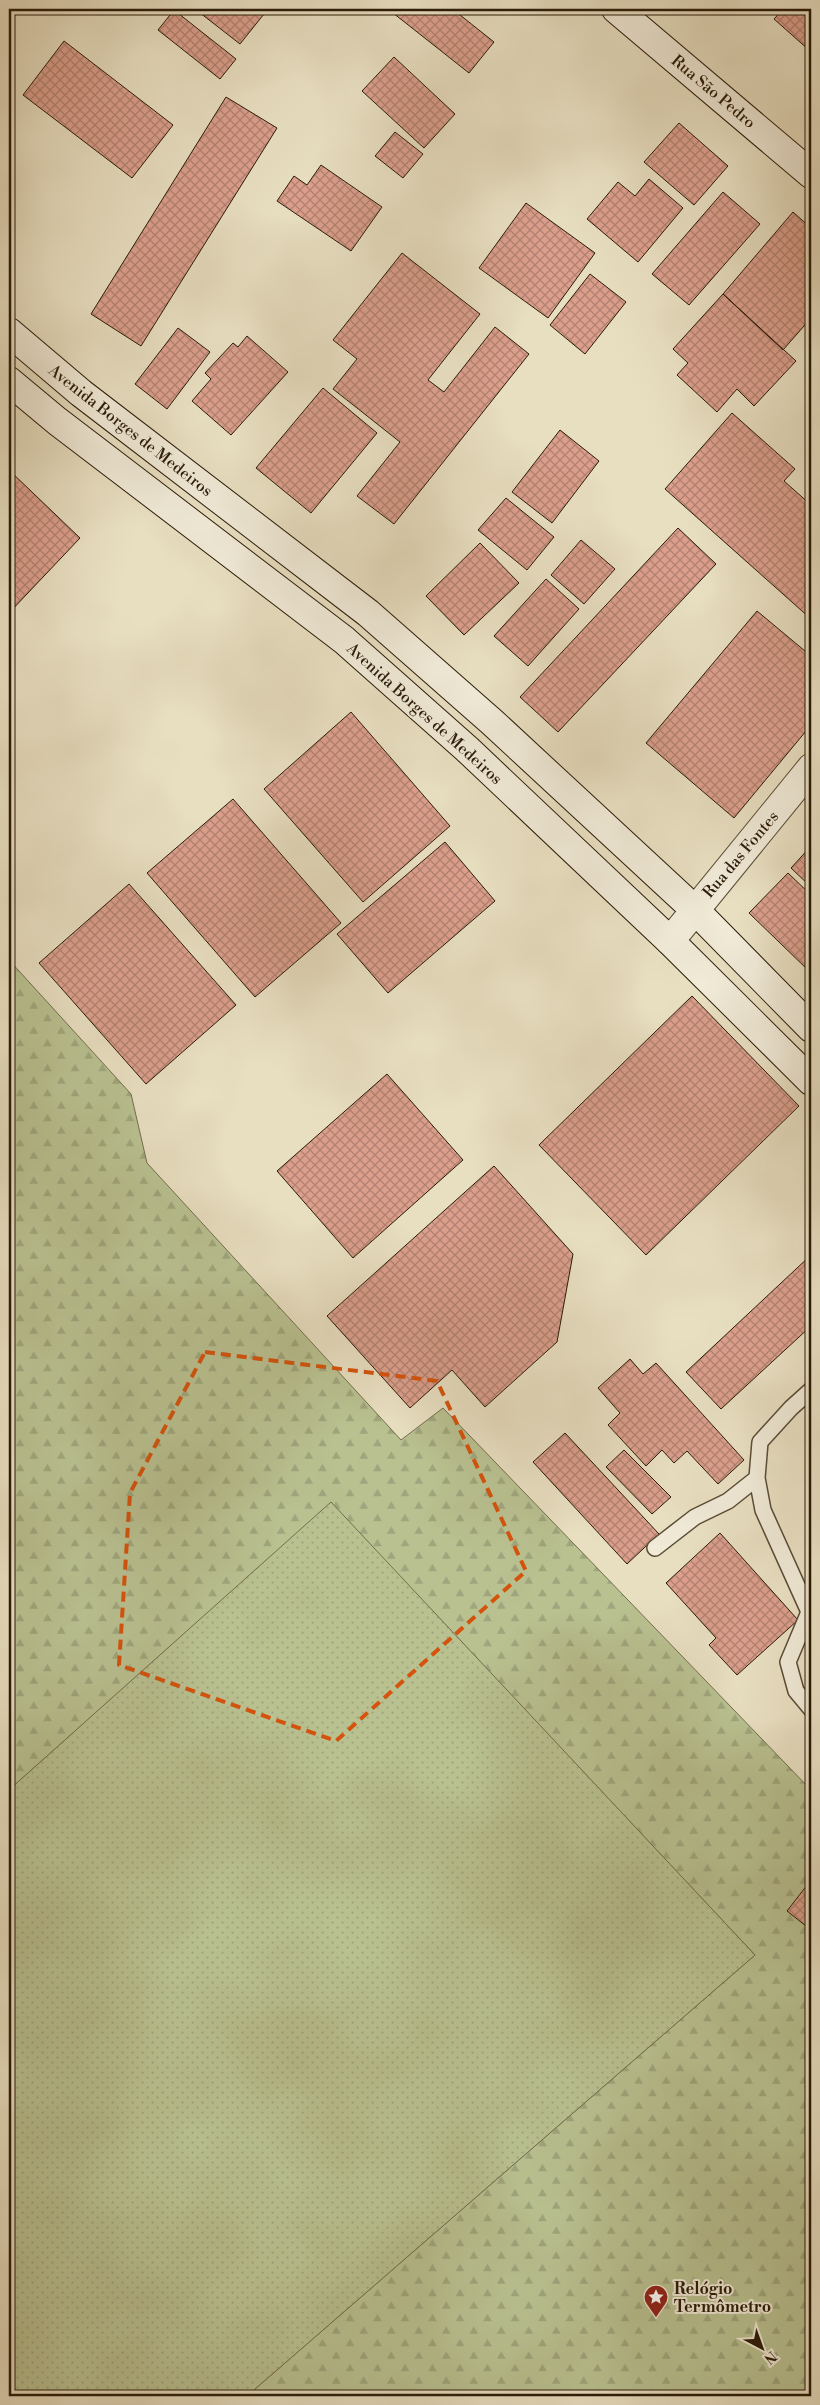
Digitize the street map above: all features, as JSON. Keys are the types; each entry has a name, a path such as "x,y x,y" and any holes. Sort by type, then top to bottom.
{"main road":[{"name":"Rua São Pedro","path":"616,9 808,166"},
{"name":"Avenida Borges de Medeiros","path":"9,332 82,393 368,613 492,722 694,910 811,1028"},
{"name":"Avenida Borges de Medeiros","path":"9,381 57,421 344,640 467,749 670,941 811,1081"},
{"path":"344,640 368,613"},
{"path":"467,749 492,722"},
{"name":"Rua das Fontes","path":"670,941 811,768"}],"lane":[{"path":"811,1390 791,1408 760,1442 757,1478 763,1510 809,1612 788,1662 796,1690 811,1709"},
{"path":"655,1548 695,1517 728,1501 757,1478"}],"highlighted area":[{"path":"205,1352 437,1381 526,1571 336,1741 119,1665 130,1493"}],"green space":[{"path":"9,960 131,1094 147,1163 401,1440 443,1408 811,1790 811,2396 247,2396 755,1955 331,1503 9,1790"},
{"path":"331,1502 755,1955 247,2396 9,2396 9,1790"}],"building":[{"path":"195,9 268,9 240,44"},
{"path":"388,9 457,9 455,11 494,42 469,73"},
{"path":"783,9 811,9 810,51 774,19"},
{"path":"174,10 236,59 220,79 158,30"},
{"path":"64,41 173,125 132,178 23,95"},
{"path":"394,57 455,114 424,148 362,91"},
{"path":"226,97 277,128 141,346 91,314"},
{"path":"679,123 728,166 694,205 644,162"},
{"path":"395,132 423,154 403,178 375,156"},
{"path":"321,165 382,207 351,251 277,201 294,176 307,185"},
{"path":"649,179 683,208 638,262 587,219 618,182 635,196"},
{"path":"723,192 760,224 689,305 652,274"},
{"path":"526,203 595,253 548,318 479,268"},
{"path":"793,212 811,228 811,318 783,350 723,294"},
{"path":"402,253 480,314 428,380 444,392 495,327 529,354 394,524 357,496 400,442 333,389 357,359 333,340"},
{"path":"590,274 626,302 585,354 550,325"},
{"path":"723,294 796,361 754,406 737,389 717,412 677,375 688,363 673,349"},
{"path":"178,328 210,352 167,409 135,384"},
{"path":"247,336 288,372 231,435 192,401 211,379 205,373 233,343 238,347"},
{"path":"323,388 377,433 311,513 256,468"},
{"path":"732,413 795,469 784,481 811,505 811,619 665,489"},
{"path":"560,430 599,461 552,523 512,492"},
{"path":"9,470 80,538 9,613"},
{"path":"506,498 554,537 527,570 478,530"},
{"path":"678,528 716,564 558,732 520,697"},
{"path":"581,540 615,569 584,604 551,575"},
{"path":"480,543 519,583 464,635 426,596"},
{"path":"546,579 579,609 528,666 494,636"},
{"path":"757,611 811,656 811,725 734,818 646,743"},
{"path":"351,712 450,826 363,902 264,789"},
{"path":"233,799 341,923 255,997 147,873"},
{"path":"445,842 495,901 388,993 337,934"},
{"path":"811,846 811,887 791,868"},
{"path":"788,873 811,895 811,969 809,971 749,913"},
{"path":"129,884 236,1005 146,1084 39,963"},
{"path":"692,996 799,1106 646,1255 539,1145"},
{"path":"387,1074 463,1160 353,1258 277,1171"},
{"path":"494,1166 573,1254 557,1342 485,1407 452,1370 410,1408 327,1316"},
{"path":"811,1255 811,1326 721,1409 686,1372"},
{"path":"630,1359 643,1374 656,1363 744,1460 718,1484 687,1451 674,1463 662,1450 646,1466 608,1425 620,1413 598,1388"},
{"path":"565,1433 659,1534 627,1564 533,1462"},
{"path":"624,1450 671,1497 652,1514 606,1467"},
{"path":"720,1533 798,1620 737,1675 709,1645 716,1638 666,1583"},
{"path":"811,1880 811,1930 787,1911"}],"place":[{"name":"Relógio Termômetro","path":"656,2318"}]}
